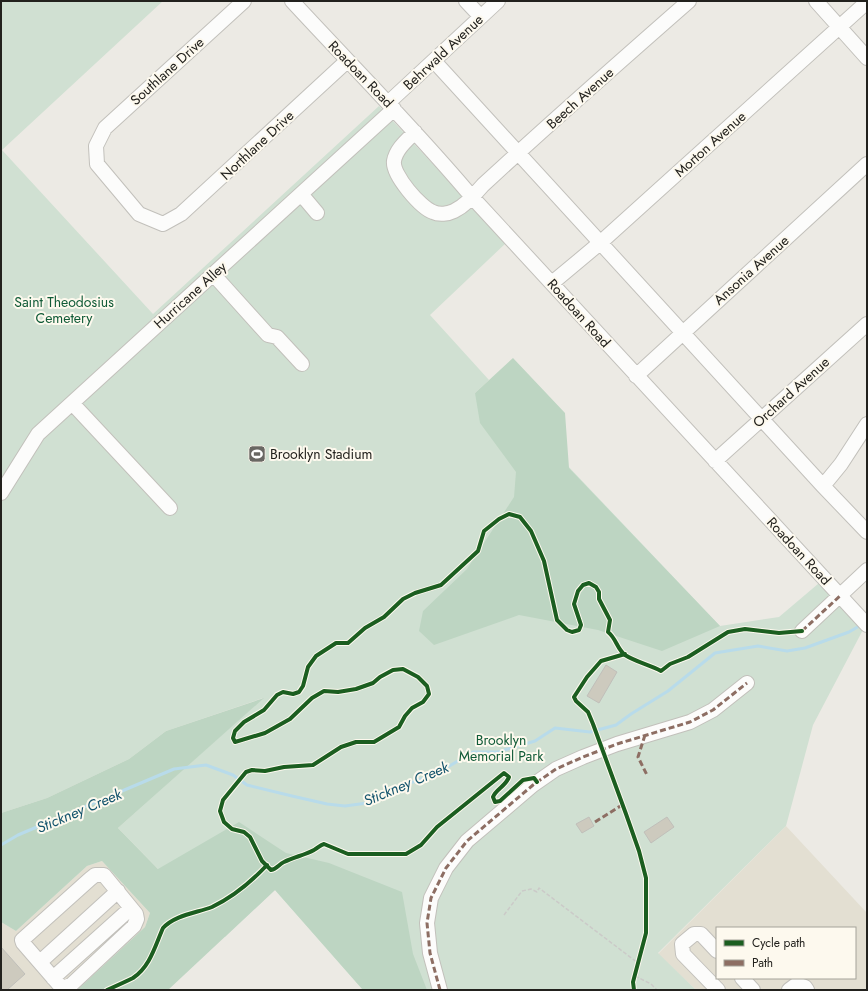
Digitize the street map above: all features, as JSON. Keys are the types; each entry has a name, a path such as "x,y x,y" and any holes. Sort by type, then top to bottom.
{"street":[{"name":"Southlane Drive","path":"163,224 139,214 119,192 97,164 96,146 105,128 244,1"},
{"name":"Roadoan Road","path":"292,1 415,132 453,174 472,198 841,595 867,625"},
{"path":"466,1 480,17"},
{"name":"Behrwald Avenue","path":"391,106 434,61 498,1"},
{"name":"Beech Avenue","path":"415,132 396,153 394,162 395,172 404,184 432,212 441,214 453,211 464,205 472,198 518,153 689,1"},
{"path":"816,1 867,58"},
{"name":"Morton Avenue","path":"552,283 600,243 867,2"},
{"name":"Northlane Drive","path":"163,224 182,214 348,60"},
{"path":"434,61 823,486 867,532"},
{"name":"Hurricane Alley","path":"1,493 38,434 301,194 391,106"},
{"name":"Ansonia Avenue","path":"636,376 867,164"},
{"path":"301,194 317,213"},
{"path":"213,274 268,335 277,337 302,364"},
{"name":"Orchard Avenue","path":"715,461 867,324"},
{"path":"72,403 170,508"},
{"path":"823,486 841,464 867,424"},
{"path":"802,631 867,570"},
{"path":"440,990 430,953 427,923 431,898 446,868 467,841 533,785 556,769 617,744 690,722 713,710 747,683"},
{"path":"95,875 104,875 118,891 136,914 137,919 134,926 71,985 59,986 23,944 22,940 95,875"},
{"path":"40,962 118,891"},
{"path":"716,950 701,934 694,934 682,944 683,954 718,990"},
{"path":"743,979 754,990"},
{"path":"789,990 797,984 805,987 807,990"}],"path":[{"path":"504,916 522,891 531,889 537,892 539,888 637,969 657,990"},
{"path":"633,982 640,956"}],"shaded area":[{"path":"786,826 867,913 867,990 696,990 658,954"},
{"path":"102,861 150,913 145,927 77,990 1,990 1,922 16,931 87,866"}],"green space":[{"name":"Brooklyn Memorial Park","path":"1,1 163,1 2,150 153,314 379,106 506,243 430,315 489,380 475,393 547,444 720,626 779,617 825,578 866,624 813,725 786,826 658,953 696,990 363,990 275,890 225,937 118,828 263,698 166,731 129,759 47,798 1,813"},
{"path":"513,358 565,413 569,468 720,626 662,651 598,630 519,615 434,645 419,631 423,611 467,569 514,497 516,472 480,423 475,393"},
{"path":"264,698 118,828 158,869 239,822 286,853 329,863 402,892 413,954 427,990 363,990 275,890 168,990 77,990 145,927 150,913 102,861 87,866 16,931 1,922 1,813 47,798 129,759 166,731"}],"building":[{"path":"606,665 617,672 599,703 587,696"},
{"path":"589,817 594,826 582,833 576,824"},
{"path":"667,817 674,827 651,843 644,832"},
{"path":"1,947 25,974 7,990 1,990"}],"waterway":[{"name":"Stickney Creek","path":"1,845 18,835 174,769 206,765 233,775 247,785 292,796 327,804 345,806 367,803 401,786 436,774 473,752 498,752 535,741 555,728 590,732 616,725 668,691 715,653 758,646 787,651 805,648 849,632 861,625"}],"marked path":[{"path":"802,631 841,595"},
{"path":"440,990 430,953 427,923 431,898 446,868 467,841 533,785 556,769 617,744 690,722 713,710 747,683"},
{"path":"645,735 638,757 647,775"},
{"path":"595,822 622,805"}],"cycle path":[{"path":"537,782 534,778 523,780 500,801 495,802 493,797 494,794 506,783 509,777 504,773 437,827 421,845 406,854 348,854 324,844 311,852 284,862 275,869 271,870 262,861 250,837 244,832 232,829 224,822 220,811 223,800 246,772 252,770 265,771 284,767 313,765 341,747 356,742 374,742 399,727 405,716 412,708 423,702 429,694 427,686 418,677 403,669 393,670 380,677 373,683 356,689 338,692 324,691 312,698 290,719 265,733 235,742 233,738 235,731 244,722 264,710 277,695 283,692 293,694 299,692 303,686 308,667 316,656 336,643 348,643 365,628 384,617 403,599 415,593 441,585 478,551 484,531 499,519 509,514 520,517 531,531 544,561 557,620 567,630 572,632 579,630 581,625 574,604 578,591 583,585 589,583 596,587 599,592 599,599 610,620 608,632 613,637 622,653 634,660 661,671 670,664 688,657 728,632 745,629 779,633 802,631"},
{"path":"625,654 601,661 587,677 574,697 576,701 588,712 593,724 639,851 646,878 646,933 633,982 634,990"},
{"path":"107,990 133,978 144,968 163,928 173,920 212,907 227,899 248,883 267,865"}],"place":[{"name":"Brooklyn Stadium","path":"257,454"}],"park label":[{"name":"Saint Theodosius Cemetery","path":"64,310"}]}
